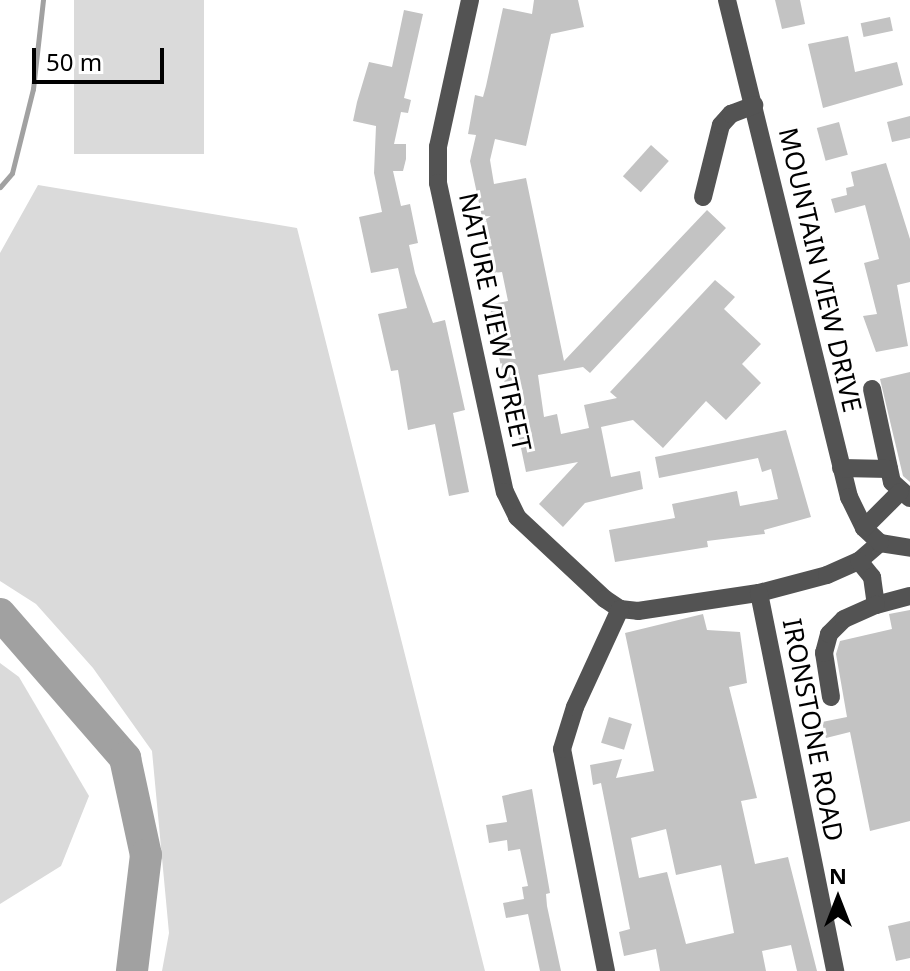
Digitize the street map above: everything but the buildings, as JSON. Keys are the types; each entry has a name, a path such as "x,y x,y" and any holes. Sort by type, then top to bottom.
{"street":[{"name":"NATURE VIEW STREET","path":"470,0 438,147 438,183 505,492 533,534 620,609"},
{"name":"MOUNTAIN VIEW DRIVE","path":"727,0 841,468 864,528 880,543"},
{"path":"703,197 721,125 731,114 754,105"},
{"path":"864,528 905,495 889,469 872,389"},
{"path":"841,468 889,469"},
{"path":"606,971 562,749 575,707 620,609 759,593 859,561 880,543 910,548"},
{"path":"859,561 872,577 876,605"},
{"name":"IRONSTONE ROAD","path":"759,593 835,971"},
{"path":"831,697 824,653 829,634 844,619 876,605 910,596"}],"shaded area":[{"path":"74,0 204,0 204,154 74,154"},
{"path":"38,185 297,228 485,971 162,971 169,933 152,751 93,668 36,604 0,581 0,253"},
{"path":"0,663 19,677 89,796 61,866 0,904"}],"waterway":[{"path":"0,187 12,173 33,89 43,0"},
{"path":"0,614 125,758 146,855 132,971"}]}
